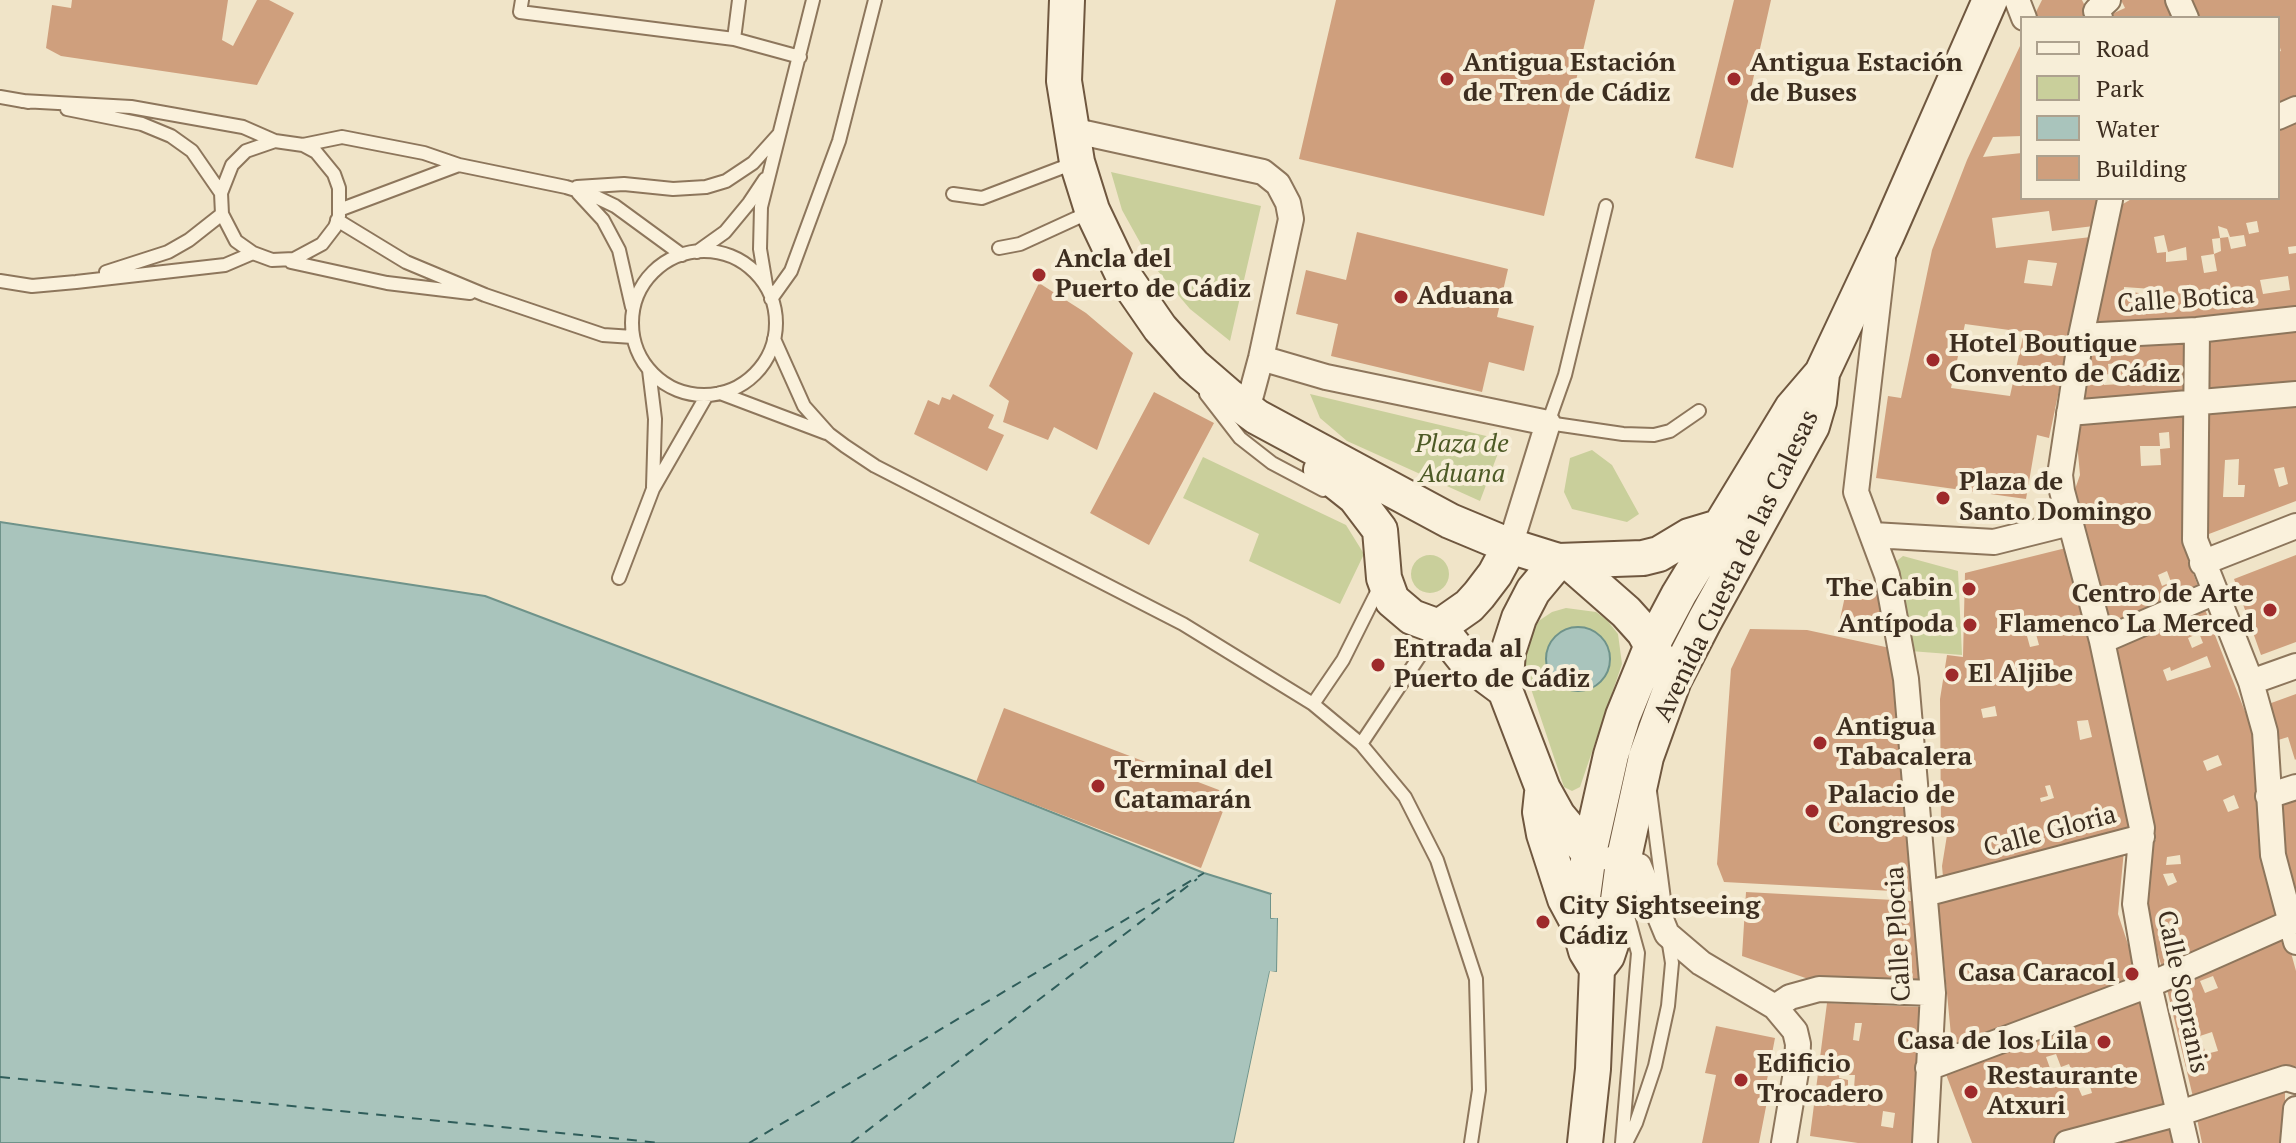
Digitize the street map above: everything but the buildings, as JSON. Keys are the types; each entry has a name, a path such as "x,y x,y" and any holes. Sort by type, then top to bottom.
{"main road":[{"path":"1067,0 1064,81 1074,146 1092,210 1108,247 1138,298 1193,365 1252,413 1277,442 1340,483 1376,522 1383,539 1387,593 1400,609 1439,627 1466,661 1505,690"},
{"name":"Avenida Cuesta de las Calesas","path":"1646,757 1641,731 1659,675 1660,660 1652,645 1792,408 1822,373 1992,4"},
{"name":"Avenida Cuesta de las Calesas","path":"1597,969 1607,956 1613,938 1621,876 1646,757 1674,680 1812,426 1819,402 1822,373"},
{"path":"1252,413 1450,521 1510,546 1563,562 1643,558 1659,554 1689,536 1719,527"},
{"path":"1384,566 1394,538 1410,527 1450,521"},
{"path":"1439,627 1479,595 1510,546"},
{"path":"1563,562 1626,612 1652,645 1631,694 1611,755 1589,853 1579,926"},
{"path":"1563,562 1533,591 1519,618 1508,652 1505,690 1543,789 1558,816 1589,853"},
{"path":"1543,789 1540,812 1544,834 1565,899 1579,926 1586,951 1597,969 1593,1069 1585,1143"}],"street":[{"path":"2099,16 2096,11 2108,0"},
{"path":"1992,4 2020,16"},
{"path":"1074,146 1263,172 1278,184 1288,203 1291,219 1252,413"},
{"name":"Calle Sopranis","path":"2111,200 2081,336 2060,475 2102,641 2142,837 2135,904 2149,985 2186,1143"},
{"name":"Calle Plocia","path":"1886,237 1856,492 1887,575 1906,679 1933,993 1925,1143"},
{"name":"Calle Botica","path":"2081,336 2197,330 2296,319"},
{"path":"1928,1068 2294,928 2273,855 2265,732 2251,682 2213,593 2195,540 2197,330"},
{"path":"1261,358 1326,377 1548,423 1510,546"},
{"path":"2069,413 2296,394"},
{"path":"1873,535 1994,542 2070,523"},
{"path":"2202,563 2296,526"},
{"path":"2102,641 2213,593"},
{"path":"2251,682 2296,666"},
{"path":"2268,796 2296,787"},
{"name":"Calle Gloria","path":"1925,894 2142,837"},
{"path":"1589,853 1621,876 1639,866 1667,934 1701,963 1775,1007 1795,1031 1798,1044 1793,1142"},
{"path":"1775,1007 1790,997 1819,989 1933,993"},
{"path":"2067,1143 2291,1080"},
{"path":"2293,1143 2295,1110"}],"lane":[{"path":"522,0 520,12 734,39 800,57"},
{"path":"734,39 739,0"},
{"path":"619,578 653,489 713,394 746,382 768,356 774,339 776,322 760,249 761,207 813,0"},
{"path":"769,293 791,271 839,141 875,0"},
{"path":"0,97 142,124 171,136 192,151 221,193"},
{"path":"22,101 131,107 243,127 275,141 303,145 342,137 424,153 459,165 571,189 615,206 682,255"},
{"path":"571,189 624,184 673,189 706,187 726,181 753,163 781,131"},
{"path":"275,141 255,146 239,158 227,174 221,193 222,214 236,241 253,253 387,283 485,295"},
{"path":"283,260 314,251 329,236 338,215 339,188 334,174 326,162 303,145"},
{"path":"953,194 982,198 1074,146"},
{"path":"338,215 459,165"},
{"path":"697,252 725,232 771,170"},
{"path":"571,189 603,220 619,250 633,311 633,337 639,355 649,370 678,391 713,394 829,434"},
{"path":"1606,206 1565,375 1548,423 1623,434 1654,435 1670,431 1699,411"},
{"path":"999,248 1020,244 1092,210"},
{"path":"76,282 168,252 222,214"},
{"path":"338,215 406,262 485,295 603,335 633,337"},
{"path":"633,311 643,284 655,270 670,259 697,252 725,254 742,262 756,274 769,293"},
{"path":"0,281 32,286 76,282 225,265 253,253"},
{"path":"774,339 804,406 829,434 875,466 1183,624 1313,704 1361,744 1405,797 1437,860 1476,979 1479,1090 1471,1143"},
{"path":"1177,347 1203,390 1240,438 1272,463 1376,522"},
{"path":"649,370 655,419 653,489"},
{"path":"1313,704 1350,647 1384,566"},
{"path":"1361,744 1439,627"},
{"path":"1624,1143 1636,1123 1655,1066 1668,1006 1672,963 1646,757"},
{"path":"1621,876 1638,953 1624,1143"}],"green space":[{"path":"1111,172 1261,206 1230,341 1190,309 1152,264 1122,210"},
{"name":"Plaza de Aduana","path":"1310,394 1503,440 1480,501 1347,441 1320,418"},
{"path":"1592,450 1612,465 1639,514 1627,522 1572,509 1564,492 1570,458"},
{"path":"1203,457 1346,525 1364,554 1340,604 1249,561 1259,534 1183,498"},
{"path":"1430,555 1443,561 1449,574 1443,587 1430,593 1417,587 1411,574 1417,561"},
{"path":"1903,556 1958,571 1962,655 1910,651 1893,564"},
{"path":"1566,608 1596,612 1607,620 1618,634 1622,664 1580,787 1572,791 1564,787 1525,671 1523,653 1528,636 1540,620"}],"water":[{"path":"0,522 485,596 976,782 1204,873 1271,894 1271,918 1278,917 1277,972 1270,972 1234,1143 0,1143"},
{"path":"1572,627 1584,627 1601,636 1608,647 1608,671 1601,682 1584,691 1572,691 1560,686 1551,677 1546,665 1546,653 1551,641 1560,632"}],"pier":[{"path":"1271,894 1275,895 1275,914 1282,917 1281,973 1274,976 1238,1143 1234,1143 1270,971 1277,972 1278,918 1271,918"}],"ferry route":[{"path":"749,1143 1204,873"},
{"path":"851,1143 1197,879"},
{"path":"0,1077 661,1143"}],"place":[{"name":"Antigua Estación de Tren de Cádiz","path":"1447,79"},
{"name":"Antigua Estación de Buses","path":"1734,79"},
{"name":"Ancla del Puerto de Cádiz","path":"1039,275"},
{"name":"Aduana","path":"1401,297"},
{"name":"Hotel Boutique Convento de Cádiz","path":"1933,360"},
{"name":"Plaza de Santo Domingo","path":"1943,498"},
{"name":"The Cabin","path":"1969,589"},
{"name":"Centro de Arte Flamenco La Merced","path":"2270,610"},
{"name":"Antípoda","path":"1970,625"},
{"name":"Entrada al Puerto de Cádiz","path":"1378,665"},
{"name":"El Aljibe","path":"1952,675"},
{"name":"Antigua Tabacalera","path":"1820,743"},
{"name":"Terminal del Catamarán","path":"1098,786"},
{"name":"Palacio de Congresos","path":"1812,811"},
{"name":"City Sightseeing Cádiz","path":"1543,922"},
{"name":"Casa Caracol","path":"2132,974"},
{"name":"Casa de los Lila","path":"2104,1042"},
{"name":"Edificio Trocadero","path":"1741,1080"},
{"name":"Restaurante Atxuri","path":"1971,1092"}]}
